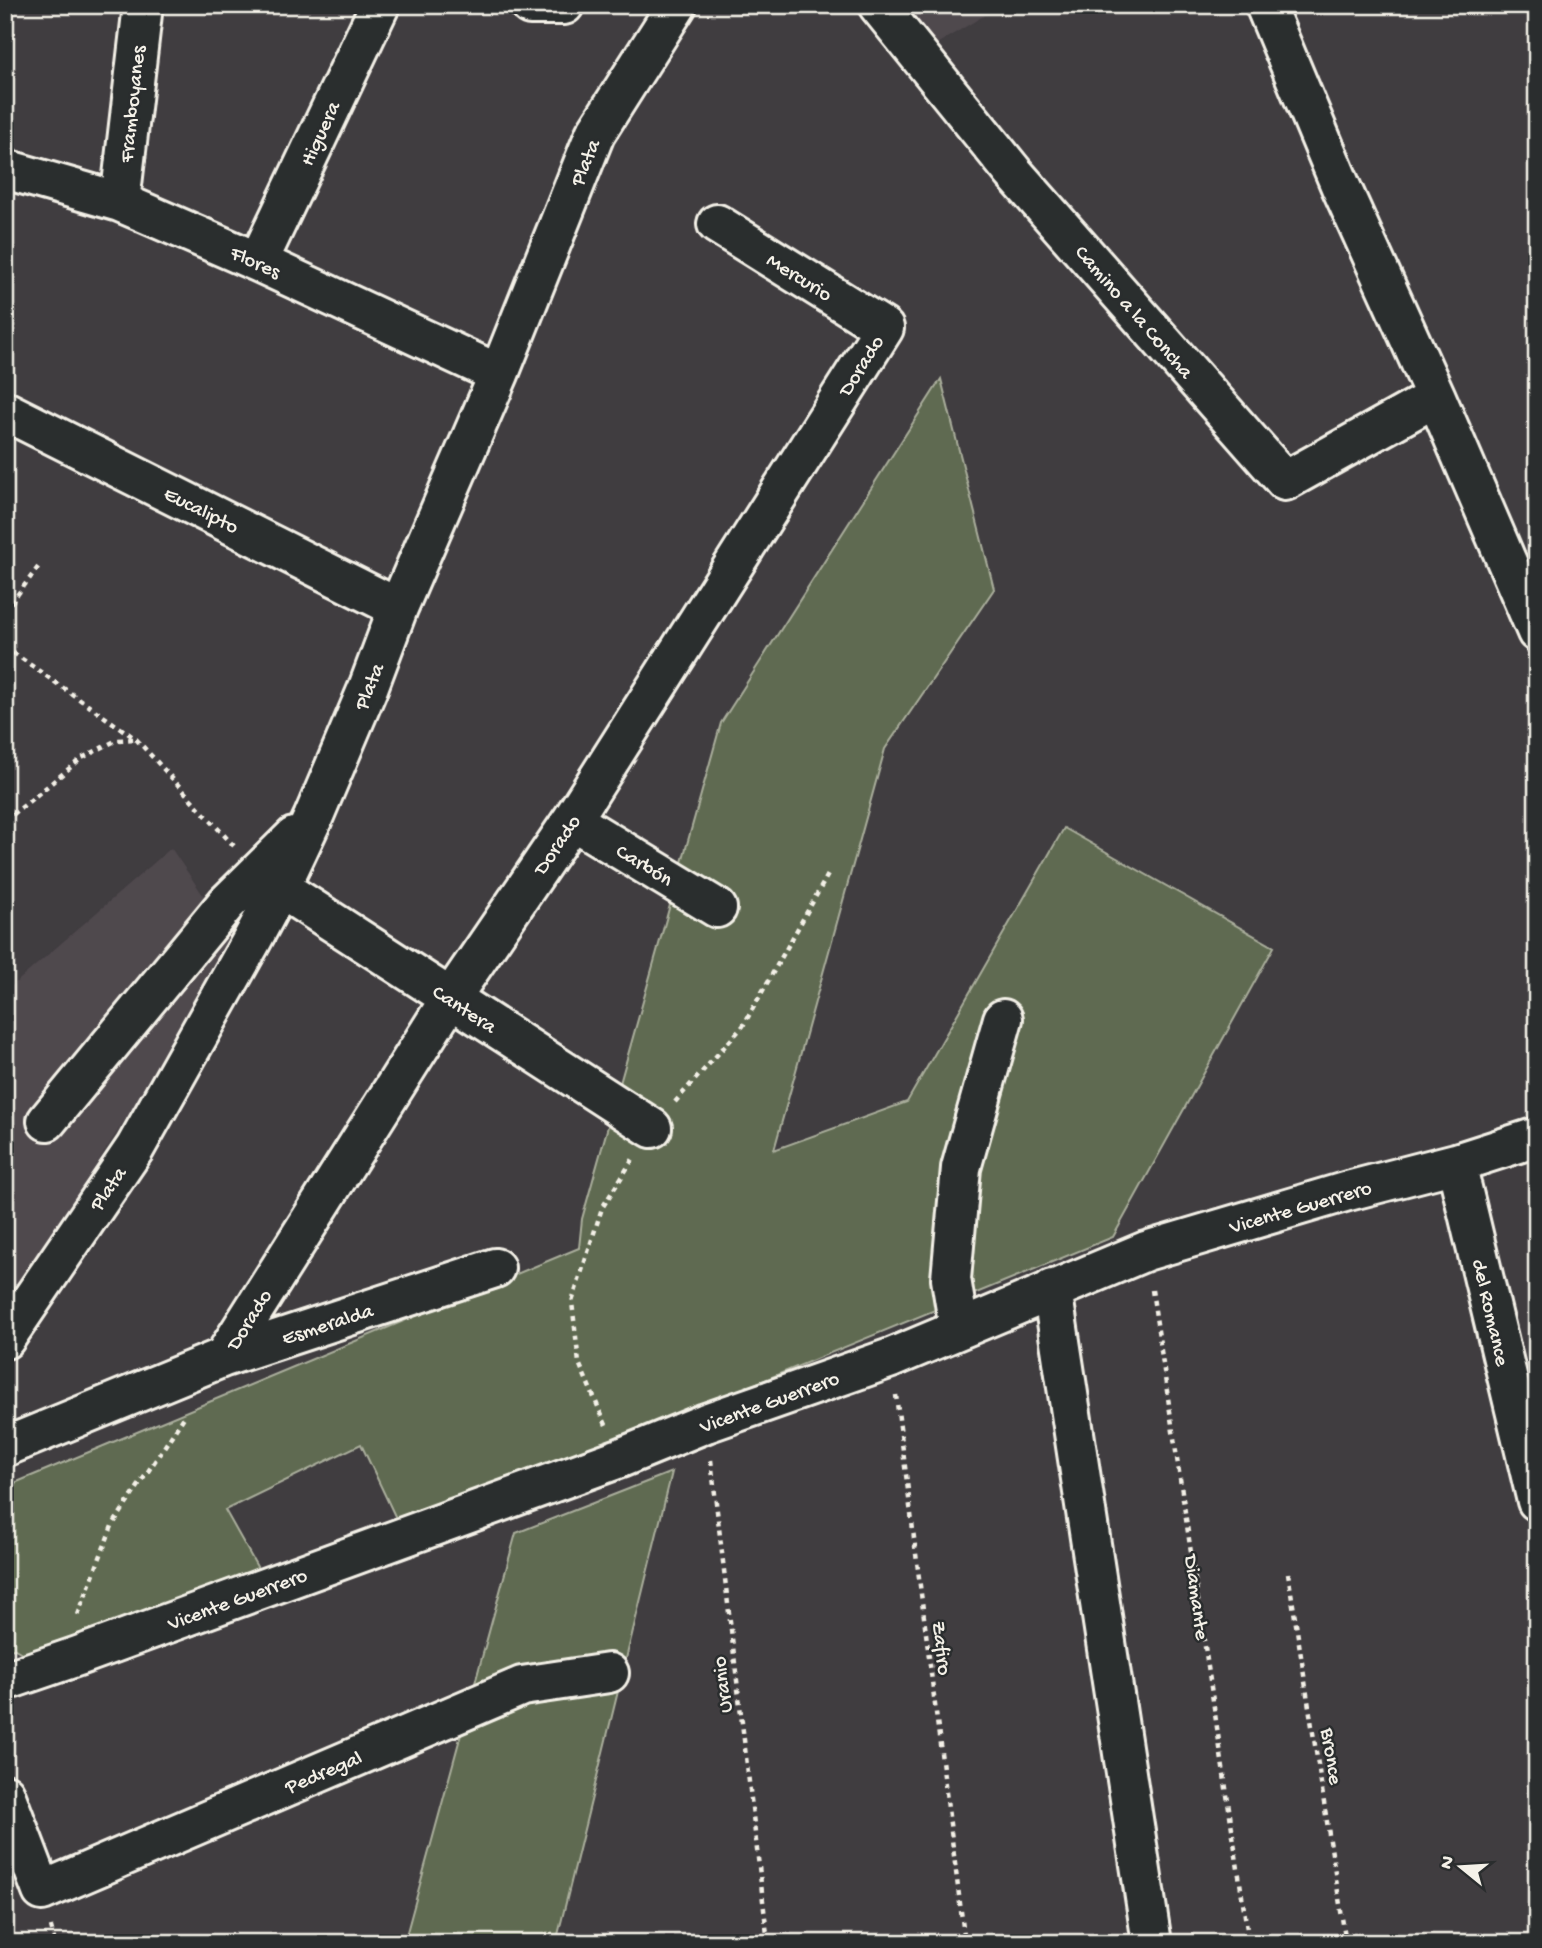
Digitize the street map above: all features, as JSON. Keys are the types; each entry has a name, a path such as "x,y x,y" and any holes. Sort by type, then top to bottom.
{"street":[{"name":"Framboyanes","path":"120,202 143,5"},
{"name":"Higuera","path":"258,262 380,5"},
{"path":"530,5 564,5"},
{"name":"Plata","path":"5,1339 135,1148 251,942 269,880 313,818 368,688 398,608 499,374 595,134 677,5"},
{"name":"Camino a la Concha","path":"878,5 1013,172 1285,481 1436,397"},
{"path":"1265,5 1340,187 1436,397 1537,632"},
{"name":"Flores","path":"5,169 120,202 258,262 499,374"},
{"name":"Mercurio","path":"717,224 884,328"},
{"name":"Dorado","path":"224,1357 450,999 572,820 884,328"},
{"name":"Eucalipto","path":"5,411 398,608"},
{"name":"Carbón","path":"572,820 717,908"},
{"path":"47,1121 226,904 269,880"},
{"name":"Cantera","path":"269,880 652,1128"},
{"path":"959,1328 951,1279 961,1168 1003,1019"},
{"name":"Vicente Guerrero","path":"5,1681 620,1458 706,1423 891,1358 1146,1251 1537,1138"},
{"name":"del Romance","path":"1456,1163 1537,1501"},
{"name":"Esmeralda","path":"5,1447 224,1357 495,1268"},
{"path":"1052,1289 1152,1943"},
{"name":"Pedregal","path":"5,1794 42,1891 522,1686 609,1673"}],"path":[{"path":"5,611 39,566"},
{"path":"5,648 136,739 269,880"},
{"path":"5,821 82,758 117,740 136,739"},
{"name":"Diamante","path":"1146,1251 1249,1943"},
{"name":"Zafiro","path":"891,1358 965,1943"},
{"path":"78,1656 72,1630 112,1526 187,1413"},
{"name":"Uranio","path":"706,1423 768,1943"},
{"name":"Bronce","path":"1288,1573 1346,1943"}],"shaded area":[{"path":"885,5 1002,5 918,55"},
{"path":"171,848 237,945 5,1307 5,992"}],"green space":[{"path":"941,379 994,589 885,749 774,1150 907,1102 1064,828 1274,947 1113,1237 401,1529 361,1444 225,1510 265,1581 39,1663 15,1649 5,1650 5,1487 579,1248 582,1219 721,723"},
{"path":"672,1472 556,1943 404,1943 516,1533"}]}
